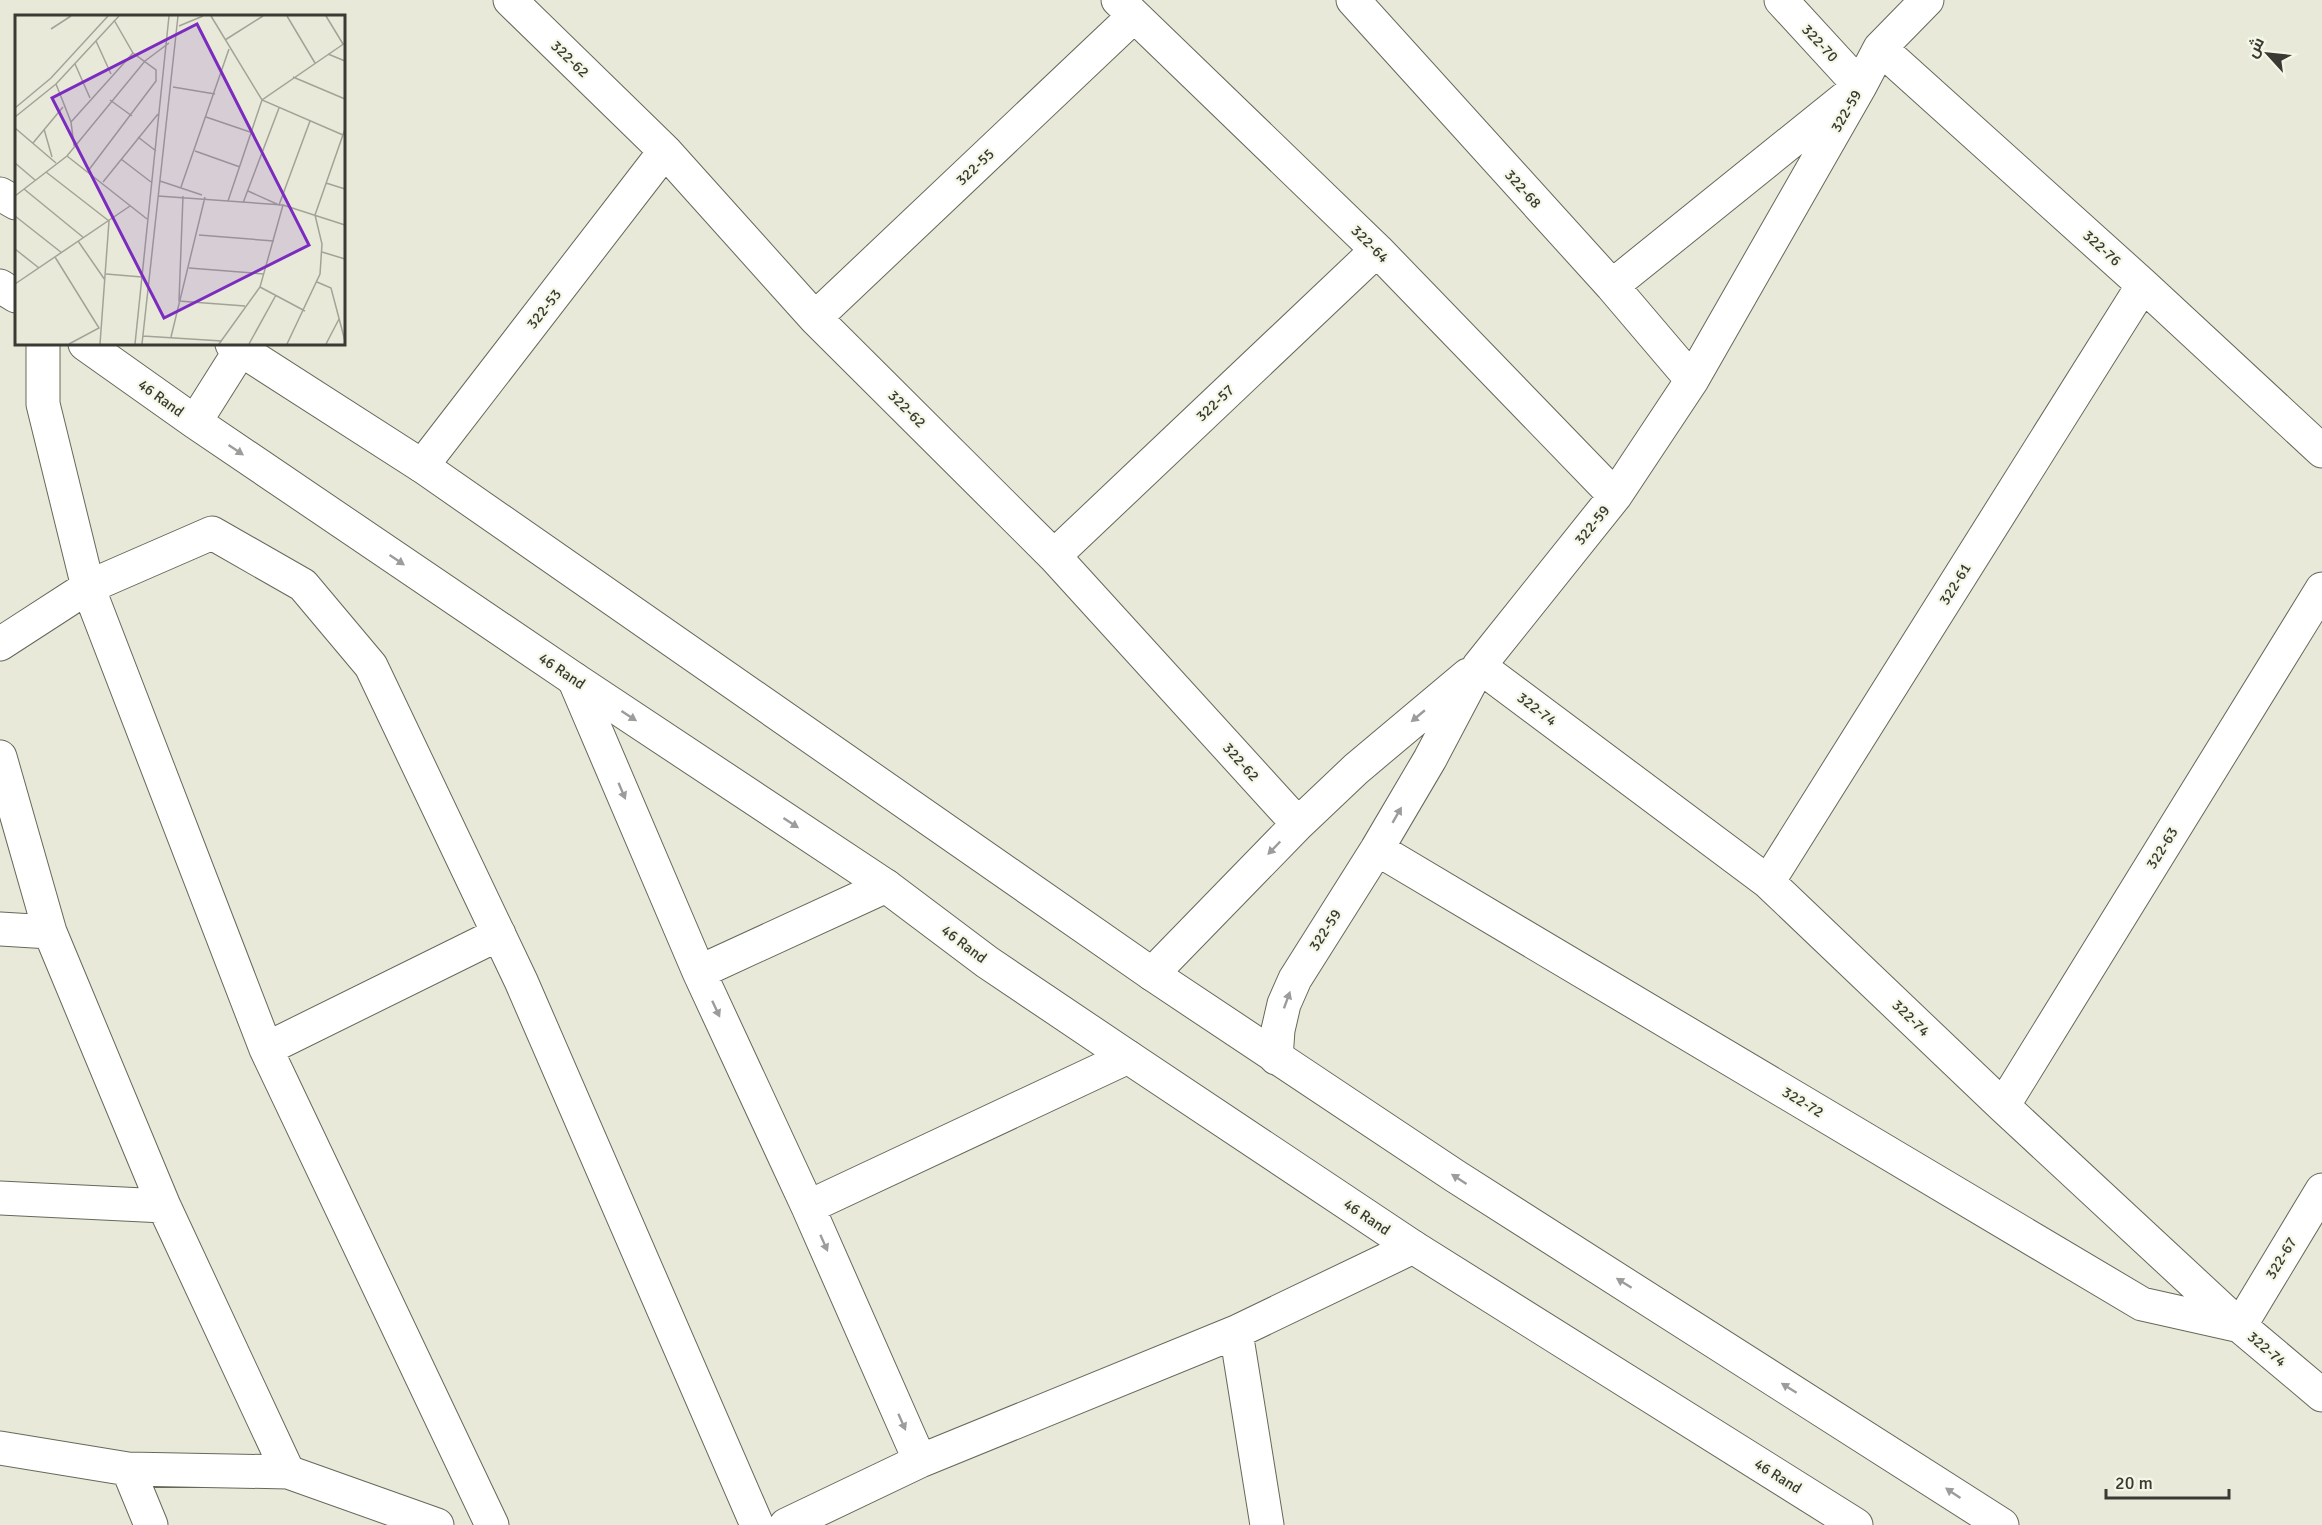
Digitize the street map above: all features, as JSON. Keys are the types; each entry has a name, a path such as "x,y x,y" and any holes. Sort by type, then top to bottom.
{"street":[{"name":"322-62","path":"510,0 664,151 816,318 1054,556 1298,824"},
{"name":"322-68","path":"1353,0 1612,286 1692,380"},
{"name":"322-70","path":"1781,0 1860,86"},
{"name":"322-59","path":"1276,1058 1278,1030 1284,1004 1295,979 1377,849 1430,759 1479,666 1615,496 1692,380 1880,48 1927,0"},
{"name":"322-64","path":"1126,8 1377,250 1615,496"},
{"name":"322-55","path":"816,318 1126,8"},
{"name":"322-76","path":"1880,48 2143,285 2322,451"},
{"path":"1612,286 1860,86"},
{"name":"322-53","path":"423,466 664,151"},
{"path":"0,194 15,202"},
{"name":"322-57","path":"1054,556 1377,250"},
{"name":"322-61","path":"1768,882 2143,285"},
{"path":"0,286 15,295"},
{"path":"43,345 43,404 88,586 266,1049 492,1525"},
{"name":"46 Rand","path":"87,345 195,422 574,680 886,886 987,962 1128,1057 1413,1247 1856,1525"},
{"path":"195,422 237,346 423,466 1276,1058 1455,1176 2002,1525"},
{"path":"0,644 88,586 212,533 303,585 371,666 526,992 757,1525"},
{"name":"322-63","path":"2003,1106 2322,589"},
{"path":"1152,974 1298,824 1356,769 1479,666"},
{"name":"322-74","path":"1479,666 1768,882 2003,1106 2240,1326 2322,1395"},
{"path":"574,680 699,972 808,1207 920,1461"},
{"path":"0,757 50,932 164,1206 288,1472"},
{"name":"322-72","path":"1377,849 2142,1304 2240,1326"},
{"path":"699,972 886,886"},
{"path":"0,929 50,932"},
{"path":"266,1049 498,934"},
{"path":"808,1207 1128,1057"},
{"name":"322-67","path":"2240,1326 2322,1190"},
{"path":"0,1198 164,1206"},
{"path":"786,1525 920,1461 1236,1332 1413,1247"},
{"path":"1236,1332 1267,1525"},
{"path":"0,1448 128,1470 288,1472 437,1525"},
{"path":"128,1470 151,1525"}]}
